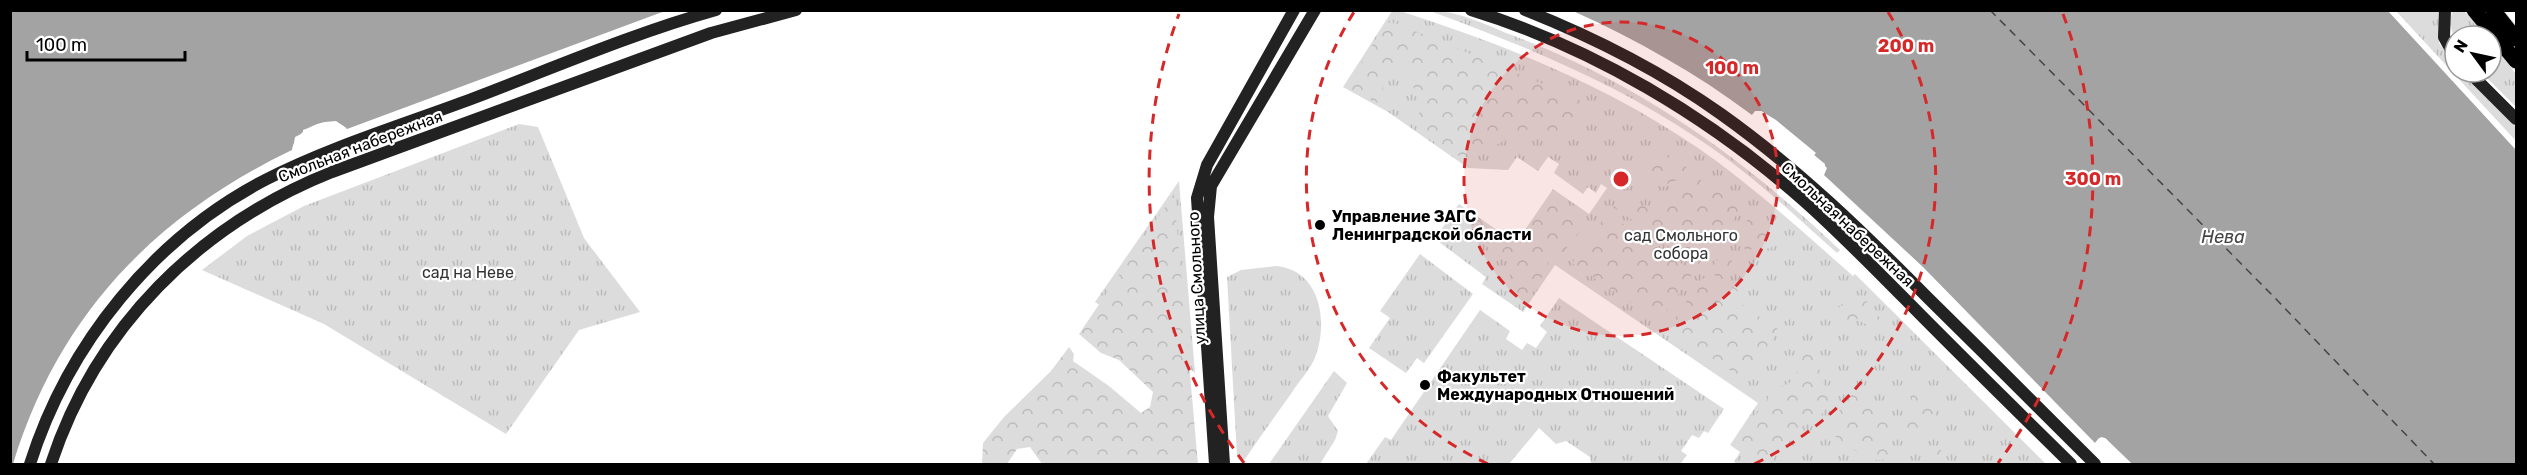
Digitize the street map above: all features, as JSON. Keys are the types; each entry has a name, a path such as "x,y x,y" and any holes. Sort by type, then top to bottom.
{"main road":[{"name":"Смольная набережная","path":"30,465 56,399 98,327 126,291 156,260 227,203 298,164 716,10"},
{"name":"Смольная набережная","path":"51,465 74,407 114,338 141,303 169,274 200,246 237,219 275,197 332,172 711,33 796,10"},
{"name":"улица Смольного","path":"1215,465 1197,198 1207,165 1294,10"},
{"name":"улица Смольного","path":"1224,465 1208,228 1211,186 1315,10"},
{"name":"Смольная набережная","path":"1471,10 1541,37 1616,73 1710,128 1748,156 1804,200 2071,465"},
{"name":"Смольная набережная","path":"1525,10 1584,35 1634,61 1720,113 1759,142 1814,186 1878,247 2095,465"},
{"path":"2474,10 2517,61"},
{"path":"2493,10 2517,39"},
{"path":"2481,84 2517,119"}],"green space":[{"name":"сад Смольного собора","path":"1392,11 1400,11 1439,24 1554,69 1628,105 1698,148 1758,194 1853,276 1855,274 2046,464 1738,464 1734,462 1740,452 1730,445 1758,403 1555,265 1523,312 1482,284 1486,277 1435,239 1459,204 1516,243 1553,189 1589,214 1607,188 1601,184 1596,193 1588,187 1583,194 1554,173 1559,164 1548,157 1538,171 1517,157 1508,170 1468,168 1388,112 1343,87"},
{"path":"1430,11 1460,15 1556,53 1644,99 1726,153 1765,183 1840,250 1837,253 1736,166 1700,140 1636,101 1535,52"},
{"path":"2396,11 2439,11 2439,43 2443,48 2443,62"},
{"path":"2452,11 2464,11 2475,24 2450,24"},
{"path":"1386,22 1398,24 1579,99 1584,110 1561,143 1529,129 1515,134 1484,152 1468,157 1454,155 1421,132 1415,91 1406,71 1400,64 1385,74 1382,97 1378,103 1347,87"},
{"path":"2503,58 2516,74 2516,107 2493,84 2503,84"},
{"path":"2463,84 2474,84 2516,127 2516,141"},
{"name":"сад на Неве","path":"519,124 538,127 584,238 640,312 579,330 506,434 324,324 202,270 247,236 304,206"},
{"path":"1662,153 1675,157 1706,185 1730,189 1740,200 1742,208 1699,264 1613,207 1617,201 1639,206 1673,205 1679,198 1682,181 1672,181 1663,187 1652,179 1643,179 1638,173 1647,160"},
{"path":"1179,181 1195,373 1095,302"},
{"path":"1174,194 1198,464 1042,464 1030,447 1017,449 1007,464 982,464 983,443 1004,417 1051,371 1069,347 1074,354 1073,361 1109,386 1141,413 1150,407 1153,392 1119,360 1101,353 1079,334"},
{"path":"1555,199 1579,214 1578,233 1562,254 1551,257 1544,274 1530,296 1519,298 1512,294 1510,287 1511,263 1456,225 1456,217 1466,210 1516,244 1546,201"},
{"path":"1607,213 1694,272 1659,321 1572,263"},
{"path":"1749,218 1771,222 1778,230 1778,238 1772,247 1765,249 1758,244 1749,251 1733,242 1727,251 1732,261 1726,278 1751,298 1752,302 1709,271"},
{"path":"1420,254 1473,294 1424,363 1417,358 1406,373 1369,348 1390,318 1380,311"},
{"path":"1276,266 1291,270 1303,277 1312,288 1321,316 1319,346 1307,372 1245,459 1239,460 1227,277 1241,270"},
{"path":"1703,278 1779,330 1744,380 1668,328"},
{"path":"1855,296 1869,303 1884,324 1879,332 1855,318 1842,322 1835,317 1842,304"},
{"path":"1559,298 1724,409 1708,433 1704,431 1699,438 1692,435 1681,451 1687,455 1681,463 1683,464 1591,464 1590,457 1566,441 1556,444 1539,428 1509,464 1366,464 1385,437 1391,440 1480,310 1510,331 1506,339 1522,350 1527,343 1536,348 1547,332 1540,326"},
{"path":"1805,353 1817,358 1823,385 1835,393 1815,425 1803,423 1786,446 1779,446 1772,458 1773,464 1757,464 1740,444 1739,438 1774,390 1796,380 1798,362"},
{"path":"1334,371 1347,383 1328,416 1338,431 1320,464 1269,464"},
{"path":"1919,384 1926,389 1937,411 1926,430 1916,438 1909,437 1903,419 1911,406 1912,390"},
{"path":"1851,394 1862,397 1880,410 1891,428 1890,449 1885,459 1878,460 1863,455 1828,431 1827,428"},
{"path":"1941,442 1941,456 1955,464 1935,464 1929,459"}],"water":[{"path":"10,11 665,11 347,129 332,122 314,125 306,130 299,135 292,150 242,176 197,206 155,239 118,276 85,317 56,362 32,411 13,464 10,464"},
{"name":"Нева","path":"1573,11 2388,11 2443,71 2443,84 2455,84 2516,150 2516,464 2132,464 2105,438 2099,438 2095,443 1923,267 1824,175 1825,164 1814,155 1815,153 1761,111 1752,115 1666,58"}],"pier":[{"path":"1755,111 1761,111 1776,120 1816,153 1814,155 1827,168 1824,175 1822,166 1811,154 1762,115 1752,115"},
{"path":"336,121 346,128 343,130 336,124 307,132 297,139 296,147 293,149 295,137 303,133 303,130 325,122"},
{"path":"2101,437 2105,438 2132,464 2128,464 2103,441 2097,445 2095,443"}],"ferry route":[{"path":"1990,10 2275,298 2434,464"}],"place":[{"name":"Управление ЗАГС Ленинградской области","path":"1320,225"},
{"name":"Факультет Международных Отношений","path":"1425,385"}]}
